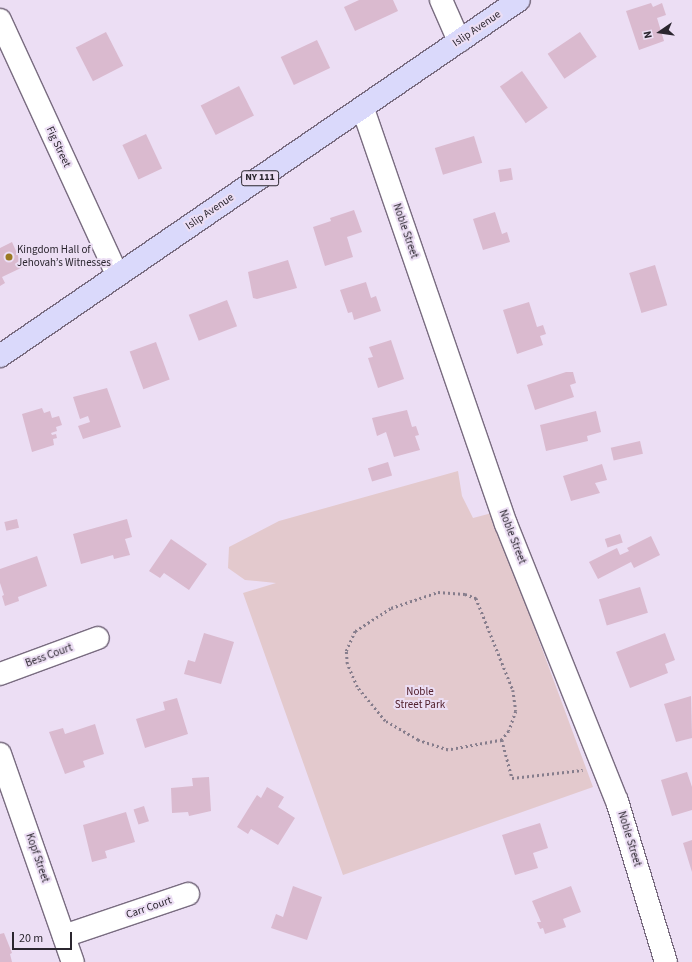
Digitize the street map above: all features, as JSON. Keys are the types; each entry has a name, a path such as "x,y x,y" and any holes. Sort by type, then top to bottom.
{"main road":[{"name":"Islip Avenue","path":"0,356 116,274 363,109 519,0"}],"street":[{"path":"441,0 460,41"},
{"name":"Fig Street","path":"0,20 116,274"},
{"name":"Noble Street","path":"363,109 506,524 617,801 666,962"},
{"name":"Bess Court","path":"0,674 98,638"},
{"name":"Kopf Street","path":"0,754 73,962"},
{"name":"Carr Court","path":"64,936 188,894"}],"path":[{"path":"438,592 465,594 476,598 513,690 516,711 509,731 502,740 448,750 418,740 385,721 357,687 347,664 346,651 355,631 391,608 438,592"},
{"path":"502,740 512,778 604,768"}],"green space":[{"name":"Noble Street Park","path":"458,471 462,496 473,518 492,513 593,787 343,875 243,593 276,583 245,580 228,568 229,547 279,521"}],"building":[{"path":"359,0 393,0 398,11 355,31 344,7"},
{"path":"651,3 653,7 662,3 666,15 657,18 664,41 639,50 626,11"},
{"path":"106,32 123,66 93,81 76,47"},
{"path":"580,32 597,57 564,79 548,54"},
{"path":"317,40 330,68 294,85 281,57"},
{"path":"522,71 548,108 526,123 500,86"},
{"path":"239,86 254,115 216,135 201,106"},
{"path":"146,134 162,168 138,179 122,145"},
{"path":"474,136 482,163 443,175 435,148"},
{"path":"511,168 513,180 500,182 498,170"},
{"path":"354,210 362,232 347,237 353,257 325,266 313,227 331,221 330,218"},
{"path":"495,212 502,234 507,232 510,242 483,250 473,219"},
{"name":"Kingdom Hall of Jehovah’s Witnesses","path":"12,242 23,267 2,277 5,283 0,286 0,248"},
{"path":"288,260 297,288 257,299 253,298 248,272"},
{"path":"655,265 667,305 641,313 629,273"},
{"path":"366,282 371,298 376,296 381,311 354,320 352,312 348,313 340,290"},
{"path":"227,300 237,326 199,341 189,315"},
{"path":"529,302 537,327 543,325 546,334 540,336 543,345 517,354 503,310"},
{"path":"391,340 404,379 378,388 368,358 373,357 369,347"},
{"path":"156,342 170,380 143,389 130,352"},
{"path":"566,372 573,372 576,383 570,385 574,397 535,410 527,385"},
{"path":"107,388 121,427 83,439 78,426 90,422 88,416 80,419 73,397"},
{"path":"42,408 44,413 50,411 52,418 59,416 62,425 56,427 57,431 51,433 52,435 56,434 57,438 53,439 54,445 32,452 22,414"},
{"path":"407,410 412,427 416,426 419,435 415,436 420,450 394,457 386,432 377,436 372,418"},
{"path":"596,411 601,432 587,436 588,441 546,451 540,425"},
{"path":"640,441 643,454 614,460 611,448"},
{"path":"388,462 392,475 372,482 368,468"},
{"path":"602,464 607,480 595,483 600,493 571,501 563,476"},
{"path":"17,519 19,528 6,531 4,522"},
{"path":"127,519 132,537 125,539 130,555 114,559 113,555 81,564 73,534"},
{"path":"620,534 623,543 608,548 605,539"},
{"path":"651,536 660,555 634,568 631,562 598,579 589,562 617,548 620,555 629,551 627,548"},
{"path":"171,539 207,564 189,590 164,573 160,578 149,571"},
{"path":"37,556 47,586 18,597 19,601 5,606 2,596 4,595 0,583 0,569"},
{"path":"640,587 648,613 607,625 599,600"},
{"path":"204,633 234,642 221,684 184,674 188,660 195,662"},
{"path":"665,633 675,660 665,664 668,673 630,688 616,652"},
{"path":"691,696 692,738 676,742 664,704"},
{"path":"177,698 188,734 145,748 136,719 165,710 163,702"},
{"path":"95,724 104,754 83,761 85,767 65,774 49,732 63,728 65,734"},
{"path":"687,772 692,787 692,810 672,816 661,780"},
{"path":"209,777 211,811 189,816 188,812 172,813 171,788 193,786 192,778"},
{"path":"267,787 284,797 278,807 295,818 278,845 251,829 248,834 237,827 257,795 261,798"},
{"path":"144,806 149,821 138,825 134,809"},
{"path":"126,812 135,842 105,851 107,858 92,862 83,825"},
{"path":"540,823 548,848 533,853 538,868 515,875 502,835"},
{"path":"692,840 692,872 683,843"},
{"path":"293,886 322,897 307,940 271,928 276,914 283,917"},
{"path":"571,886 581,912 563,919 566,927 545,934 543,928 540,929 537,922 541,922 532,901"},
{"path":"4,933 12,953 10,954 12,962 0,962 0,934"}],"place":[{"name":"Kingdom Hall of Jehovah’s Witnesses","path":"9,257"}]}
